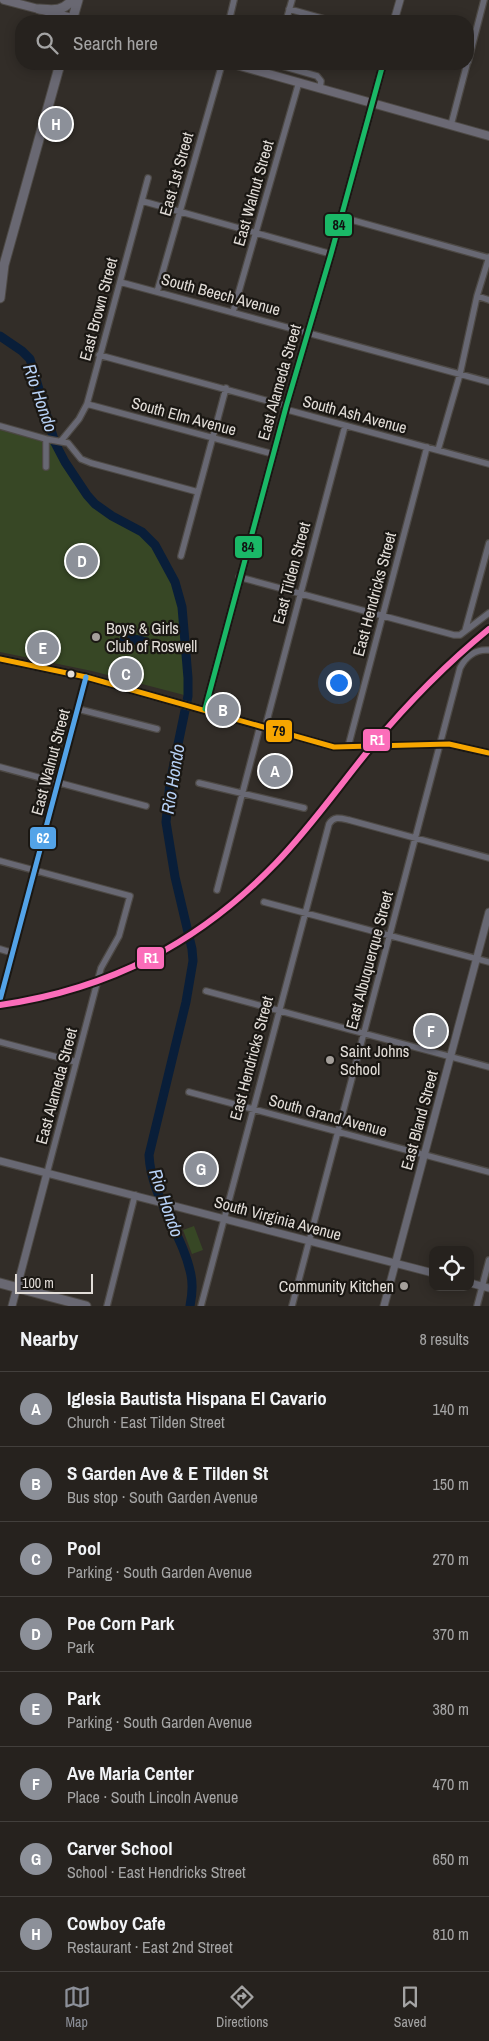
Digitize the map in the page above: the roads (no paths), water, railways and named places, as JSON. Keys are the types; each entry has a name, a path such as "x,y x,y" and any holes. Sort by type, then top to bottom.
{"main road":[{"path":"4,0 57,15"},
{"path":"39,9 58,10 64,8 72,0"},
{"path":"74,15 78,0"},
{"path":"0,298 2,269 58,70"},
{"path":"255,70 489,136"},
{"path":"0,1283 86,1306"}],"street":[{"path":"230,15 234,0"},
{"path":"288,15 292,0"},
{"path":"396,15 400,0"},
{"path":"474,39 484,0"},
{"path":"289,10 309,15"},
{"name":"East 1st Street","path":"157,292 220,70"},
{"path":"296,70 317,76 321,81 320,88"},
{"name":"East Alameda Street","path":"204,709 286,407 331,254 381,70"},
{"path":"451,125 466,70"},
{"name":"East Walnut Street","path":"233,312 299,82"},
{"name":"East Brown Street","path":"60,441 79,419 87,404 148,178"},
{"path":"142,201 331,254"},
{"path":"341,218 489,258 477,296 460,374 438,450"},
{"name":"South Beech Avenue","path":"120,282 489,382"},
{"path":"477,296 489,300"},
{"name":"South Ash Avenue","path":"99,356 226,388 286,407 288,410 489,464"},
{"path":"181,556 226,388"},
{"name":"South Elm Avenue","path":"87,404 273,454"},
{"path":"0,426 48,440 68,443 78,456 87,462 198,492"},
{"name":"East Tilden Street","path":"217,890 242,793 300,593 345,426"},
{"path":"46,467 48,440"},
{"name":"East Hendricks Street","path":"348,747 427,447"},
{"path":"465,631 489,543"},
{"path":"239,577 454,635 460,635 489,613"},
{"name":"East Albuquerque Street","path":"292,1306 460,668 472,654 480,650 489,650"},
{"path":"0,659 86,677 328,745 348,747 441,743 455,744 489,753"},
{"name":"East Walnut Street","path":"0,1000 86,677"},
{"path":"78,709 157,729"},
{"path":"0,767 146,806"},
{"path":"199,783 304,808"},
{"name":"East Hendricks Street","path":"200,1306 326,831 333,819 349,820 415,838"},
{"path":"415,838 489,858"},
{"path":"0,861 35,870"},
{"name":"East Alameda Street","path":"12,1306 101,968 119,936 130,896 35,870"},
{"path":"264,902 489,962"},
{"name":"East Bland Street","path":"384,1306 489,912"},
{"path":"0,949 13,952"},
{"path":"206,991 489,1067"},
{"path":"0,1042 76,1062"},
{"name":"South Grand Avenue","path":"189,1092 489,1172"},
{"name":"South Virginia Avenue","path":"0,1161 429,1272"},
{"path":"107,1306 135,1196"},
{"path":"477,1306 485,1287 489,1260"}],"water":[{"path":"122,631 149,638 147,648 119,641"}],"waterway":[{"name":"Rio Hondo","path":"0,336 30,359 55,443 87,495 95,504 112,516 142,532 155,545 175,582 182,607 188,696 170,783 166,822 175,877 192,949 193,961 186,1002 149,1155 155,1186 187,1260 192,1283 190,1306"}],"place":[{"name":"Cowboy Cafe","path":"56,124"},
{"name":"Poe Corn Park","path":"82,561"},
{"name":"Boys & Girls Club of Roswell","path":"96,637"},
{"name":"Park","path":"43,648"},
{"name":"Pool","path":"126,674"},
{"name":"S Garden Ave & E Tilden St","path":"223,710"},
{"name":"Iglesia Bautista Hispana El Cavario","path":"275,771"},
{"name":"Ave Maria Center","path":"431,1031"},
{"name":"Saint Johns School","path":"330,1060"},
{"name":"Carver School","path":"201,1169"},
{"name":"Community Kitchen","path":"404,1286"}]}
